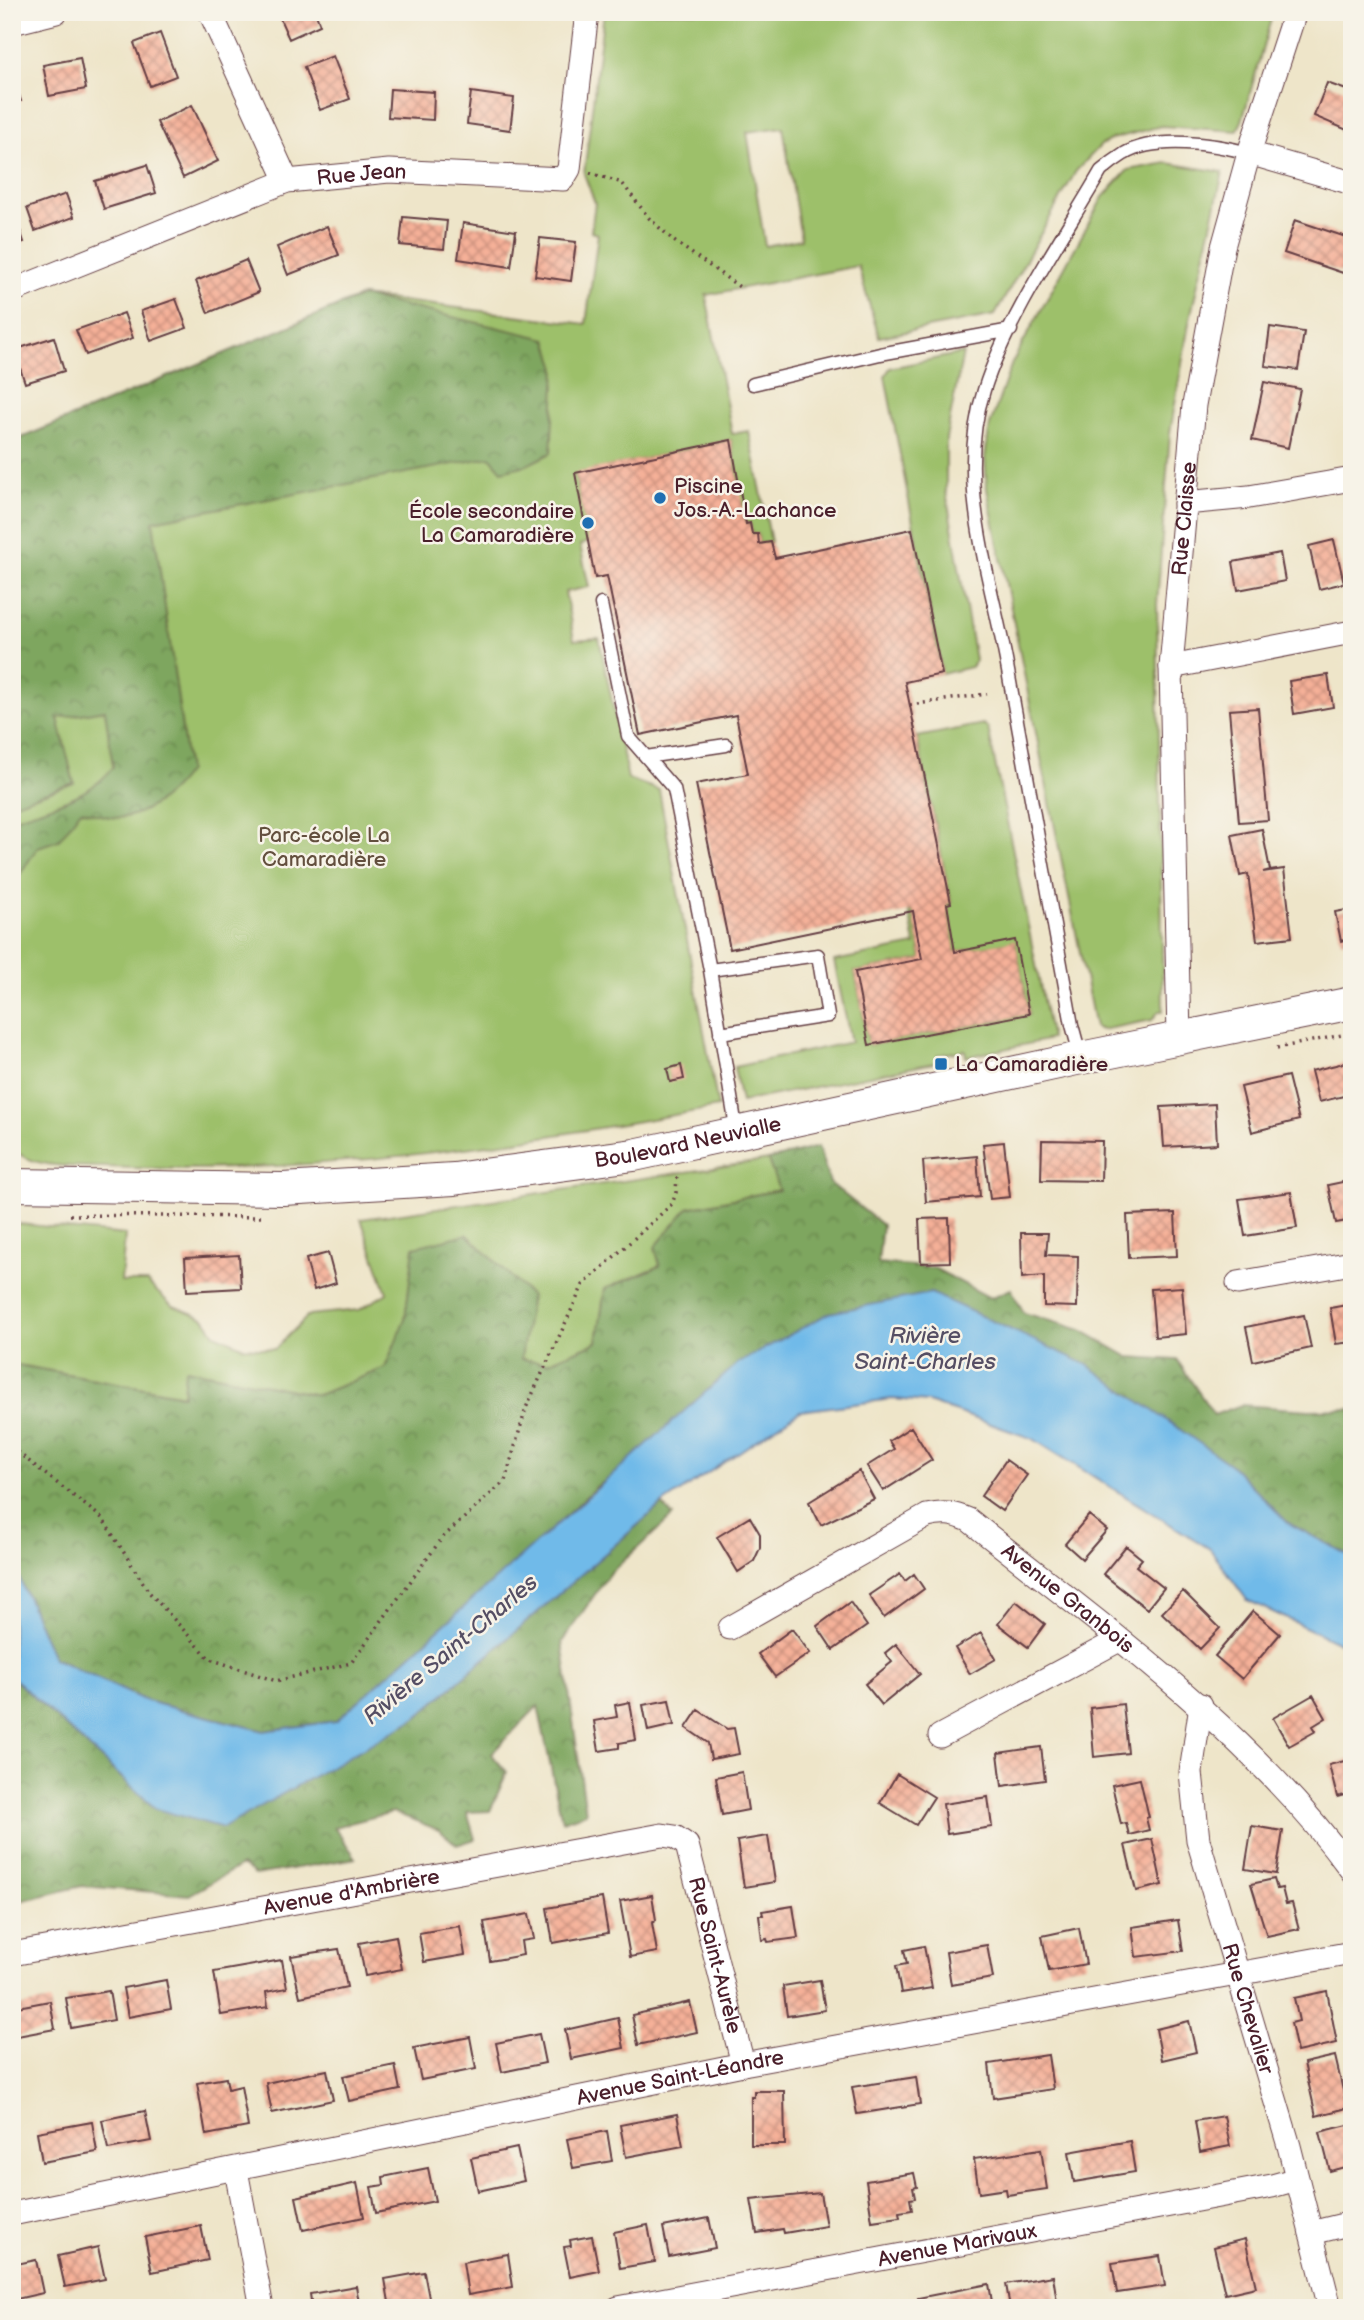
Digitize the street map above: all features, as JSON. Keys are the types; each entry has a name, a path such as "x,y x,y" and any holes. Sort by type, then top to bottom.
{"main road":[{"name":"Boulevard Neuvialle","path":"12,1185 283,1189 454,1179 634,1155 1081,1058 1352,1003"}],"street":[{"path":"12,23 56,12"},
{"path":"210,12 287,181"},
{"path":"569,169 587,12"},
{"name":"Rue Claisse","path":"1180,1038 1171,667 1194,405 1221,261 1249,153 1295,12"},
{"path":"1249,153 1352,183"},
{"name":"Rue Jean","path":"12,291 287,181 389,170 563,179 569,169"},
{"path":"1185,503 1249,498 1352,479"},
{"path":"1171,667 1352,632"},
{"path":"1238,1283 1352,1264"},
{"name":"Avenue Granbois","path":"730,1628 927,1516 941,1512 969,1520 1201,1705 1282,1786 1352,1871"},
{"path":"940,1735 1119,1640"},
{"name":"Rue Chevalier","path":"1201,1705 1191,1772 1198,1840 1297,2179 1330,2308"},
{"name":"Avenue d'Ambrière","path":"12,1954 662,1835 675,1837 687,1845"},
{"name":"Rue Saint-Aurèle","path":"687,1845 743,2064"},
{"name":"Avenue Saint-Léandre","path":"12,2214 743,2064 1352,1953"},
{"path":"236,2170 262,2308"},
{"name":"Avenue Marivaux","path":"618,2308 1259,2189 1297,2179"},
{"path":"1311,2233 1352,2223"}],"lane":[{"path":"1081,1058 1072,1025 999,622 971,491 983,390 1011,330 1101,171 1125,153 1156,145 1214,143 1249,153"},
{"path":"753,384 920,346 1011,330"},
{"path":"601,604 628,736 674,789 710,970 737,1133"},
{"path":"646,757 726,744"},
{"path":"710,970 818,955 828,1016 720,1032"}],"path":[{"path":"569,169 611,177 622,183 649,218 674,241 741,288"},
{"path":"910,705 987,694"},
{"path":"1265,1050 1352,1033"},
{"path":"12,1448 102,1518 149,1592 210,1659 276,1681 351,1663 442,1538 505,1481 526,1408 583,1285 672,1204 676,1193 676,1171"}],"green space":[{"name":"Parc-école La Camaradière","path":"604,12 1273,12 1237,131 1161,126 1112,139 1101,145 1076,171 995,315 879,337 858,266 706,295 732,434 749,431 771,542 759,544 758,534 752,534 750,524 746,524 731,440 575,474 589,542 580,545 589,587 565,592 574,640 599,638 628,779 659,790 718,1107 490,1145 335,1162 180,1169 81,1167 46,1164 16,1152 12,1155 12,442 362,296 586,324 598,234 591,232 595,203 584,174","holes":["783,127 801,239 765,246 747,132"]},
{"path":"1167,163 1223,172 1189,323 1170,433 1157,604 1163,1011 1159,1011 1152,1020 1101,1030 1095,1027 987,489 985,457 990,425 1012,363 1103,197 1128,170"},
{"path":"362,296 547,339 556,369 551,453 527,465 502,471 490,457 153,521 188,771 161,800 144,811 114,818 81,810 59,840 38,847 12,886 12,819 81,794 104,778 113,767 105,710 58,718 74,783 12,804 12,442"},
{"path":"963,353 946,438 946,492 975,660 971,667 942,674 885,376 890,368"},
{"path":"983,724 988,728 1051,1039 966,1057 965,1050 938,1055 939,1062 741,1102 734,1067 851,1042 834,961 915,945 909,911 913,911 922,959 855,972 869,1045 1029,1014 1015,941 955,952 947,904 951,902 917,737"},
{"path":"818,1147 830,1183 882,1225 878,1263 934,1268 990,1298 1011,1289 1024,1313 1081,1330 1129,1357 1177,1360 1214,1415 1241,1405 1309,1410 1352,1409 1352,1557 1288,1523 1231,1465 930,1293 597,1486 527,1553 336,1721 264,1731 146,1701 53,1658 12,1561 12,1364 183,1395 185,1369 318,1395 385,1368 405,1319 414,1247 467,1234 531,1296 521,1359 547,1363 597,1342 605,1289 660,1266 655,1247 688,1208 779,1190 768,1160"},
{"path":"768,1160 779,1190 688,1208 660,1266 605,1289 597,1342 547,1363 521,1359 415,1247 405,1319 385,1368 318,1395 186,1369 184,1395 12,1364 12,1223 125,1235 121,1282 147,1282 171,1305 204,1318 215,1334 244,1347 275,1349 309,1315 359,1310 387,1293 361,1219"},
{"path":"662,1504 673,1516 609,1574 562,1642 586,1813 562,1821 538,1706 491,1754 507,1772 490,1811 467,1812 475,1839 457,1845 439,1830 393,1812 334,1827 356,1858 255,1875 242,1865 189,1895 82,1886 12,1903 12,1677 156,1809 416,1718"}],"water":[{"name":"Rivière Saint-Charles","path":"931,1293 1086,1364 1231,1465 1288,1523 1352,1557 1352,1649 1247,1600 1210,1549 1033,1439 928,1402 892,1399 800,1411 662,1504 416,1718 223,1828 156,1809 12,1677 12,1561 53,1658 146,1701 264,1731 336,1721 738,1363 829,1313"}],"building":[{"path":"277,12 315,12 320,25 289,39"},
{"path":"160,33 176,76 150,86 134,43"},
{"path":"333,56 350,99 320,110 304,67"},
{"path":"80,58 86,89 49,96 43,65"},
{"path":"12,73 21,101 12,103"},
{"path":"1327,83 1352,92 1352,119 1347,130 1314,116"},
{"path":"390,89 434,92 433,120 388,117"},
{"path":"471,92 514,98 510,130 467,124"},
{"path":"192,105 218,161 183,178 157,122"},
{"path":"147,165 156,193 104,209 95,181"},
{"path":"66,194 74,217 35,231 27,208"},
{"path":"12,206 24,242 12,245"},
{"path":"403,217 447,221 444,249 400,245"},
{"path":"1295,220 1352,239 1352,276 1284,253"},
{"path":"463,223 516,231 511,267 458,259"},
{"path":"327,226 339,255 288,275 277,247"},
{"path":"540,238 576,242 571,281 535,276"},
{"path":"246,260 259,292 208,313 196,281"},
{"path":"176,299 187,328 151,341 141,311"},
{"path":"124,313 133,338 86,355 76,330"},
{"path":"1270,327 1304,332 1298,370 1265,366"},
{"path":"54,337 64,371 25,383 14,350"},
{"path":"1264,382 1300,389 1288,448 1252,440"},
{"path":"731,440 746,524 750,523 752,534 758,534 759,544 771,542 775,558 912,529 942,674 905,682 951,903 947,904 955,952 1015,940 1029,1014 869,1045 855,972 922,959 913,911 730,949 696,784 748,774 736,715 640,735 607,576 595,578 575,473"},
{"path":"1334,540 1344,583 1319,589 1309,546"},
{"path":"1280,553 1285,581 1238,590 1233,562"},
{"path":"1328,675 1333,707 1294,714 1289,681"},
{"path":"1258,708 1268,820 1239,822 1229,710"},
{"path":"1262,829 1270,870 1263,872 1284,869 1292,937 1257,941 1248,874 1240,876 1232,835"},
{"path":"1352,909 1352,938 1341,941 1335,912"},
{"path":"1352,1061 1352,1094 1319,1102 1311,1071"},
{"path":"681,1065 684,1079 670,1082 667,1069"},
{"path":"1288,1076 1299,1120 1252,1132 1241,1087"},
{"path":"1215,1104 1217,1144 1164,1147 1161,1107"},
{"path":"1042,1140 1102,1141 1101,1181 1041,1180"},
{"path":"1004,1142 1010,1197 990,1199 983,1144"},
{"path":"977,1156 980,1197 926,1202 923,1161"},
{"path":"1352,1180 1352,1220 1336,1223 1328,1185"},
{"path":"1291,1192 1297,1228 1245,1236 1239,1199"},
{"path":"1175,1213 1177,1256 1129,1258 1127,1215"},
{"path":"949,1218 950,1262 921,1263 919,1219"},
{"path":"1021,1233 1048,1233 1046,1255 1078,1256 1077,1307 1044,1306 1044,1276 1022,1278"},
{"path":"328,1253 336,1283 314,1290 306,1259"},
{"path":"239,1255 241,1288 187,1291 185,1258"},
{"path":"1182,1287 1186,1334 1155,1337 1151,1289"},
{"path":"1352,1304 1352,1342 1336,1344 1330,1308"},
{"path":"1304,1315 1311,1348 1253,1361 1246,1327"},
{"path":"911,1427 932,1460 883,1491 867,1466 894,1449 889,1441"},
{"path":"1006,1460 1027,1475 1002,1511 981,1496"},
{"path":"859,1471 874,1499 821,1525 809,1502"},
{"path":"1089,1515 1107,1530 1082,1559 1065,1544"},
{"path":"750,1517 760,1534 760,1548 754,1561 738,1572 717,1537"},
{"path":"1126,1546 1142,1559 1136,1566 1164,1588 1147,1609 1103,1574"},
{"path":"900,1574 905,1581 914,1574 924,1589 884,1618 869,1595"},
{"path":"1183,1591 1220,1628 1200,1649 1162,1613"},
{"path":"1016,1601 1045,1624 1028,1647 998,1624"},
{"path":"850,1602 867,1626 833,1650 817,1626"},
{"path":"1253,1611 1280,1634 1242,1679 1215,1656"},
{"path":"792,1629 810,1653 775,1677 758,1654"},
{"path":"981,1633 996,1659 970,1674 955,1648"},
{"path":"896,1644 920,1674 882,1705 865,1684 892,1662 885,1653"},
{"path":"1313,1695 1326,1718 1313,1726 1316,1731 1289,1746 1273,1718"},
{"path":"669,1700 674,1725 648,1731 643,1705"},
{"path":"630,1702 636,1740 619,1743 619,1748 599,1751 594,1721 617,1717 615,1705"},
{"path":"1123,1704 1128,1753 1094,1757 1090,1708"},
{"path":"698,1710 727,1729 734,1728 739,1754 711,1759 708,1743 686,1728"},
{"path":"1041,1747 1045,1780 1002,1786 998,1753"},
{"path":"1352,1759 1352,1793 1337,1797 1329,1765"},
{"path":"742,1772 748,1810 722,1815 716,1777"},
{"path":"897,1774 934,1797 916,1825 880,1803"},
{"path":"1140,1779 1149,1817 1146,1818 1149,1830 1129,1835 1126,1823 1121,1824 1112,1785"},
{"path":"988,1797 992,1827 947,1834 943,1804"},
{"path":"1252,1826 1283,1831 1276,1874 1245,1869"},
{"path":"768,1836 775,1882 744,1887 737,1841"},
{"path":"1152,1839 1162,1885 1136,1891 1125,1845"},
{"path":"1274,1879 1277,1889 1282,1888 1286,1904 1292,1903 1299,1929 1267,1936 1251,1884"},
{"path":"652,1895 656,1920 652,1923 657,1952 630,1957 620,1901"},
{"path":"602,1898 608,1933 553,1943 547,1908"},
{"path":"793,1906 798,1938 768,1942 767,1939 762,1940 759,1915 763,1915 762,1911"},
{"path":"529,1914 534,1939 521,1941 523,1955 490,1961 484,1922"},
{"path":"1178,1920 1183,1951 1136,1957 1132,1927"},
{"path":"460,1926 465,1955 424,1962 419,1933"},
{"path":"1079,1928 1086,1964 1049,1971 1042,1936"},
{"path":"396,1936 402,1969 365,1976 359,1943"},
{"path":"987,1945 993,1978 951,1985 946,1952"},
{"path":"924,1946 932,1988 901,1993 896,1966 907,1964 904,1950"},
{"path":"339,1949 347,1987 300,1997 291,1956"},
{"path":"282,1960 287,1988 266,1992 268,2007 221,2015 214,1972"},
{"path":"166,1980 171,2009 128,2017 123,1988"},
{"path":"820,1980 825,2010 787,2016 783,1986"},
{"path":"109,1991 114,2020 71,2028 66,1998"},
{"path":"1327,1991 1337,2043 1297,2052 1291,2023 1299,2021 1294,1998"},
{"path":"50,2001 55,2029 12,2037 12,2008"},
{"path":"690,2002 697,2032 638,2045 632,2015"},
{"path":"618,2018 624,2048 571,2059 565,2030"},
{"path":"1189,2021 1196,2052 1162,2060 1156,2029"},
{"path":"539,2034 545,2063 502,2072 496,2043"},
{"path":"470,2037 476,2069 421,2080 414,2048"},
{"path":"1048,2055 1053,2089 993,2098 989,2064"},
{"path":"1335,2056 1347,2108 1316,2116 1304,2063"},
{"path":"395,2065 400,2090 349,2101 343,2076"},
{"path":"327,2070 333,2100 272,2113 266,2083"},
{"path":"916,2077 920,2104 857,2114 852,2087"},
{"path":"226,2078 228,2089 241,2086 248,2127 206,2135 197,2083"},
{"path":"754,2091 784,2091 785,2145 751,2145 751,2097 754,2097"},
{"path":"145,2111 151,2141 108,2149 102,2120"},
{"path":"677,2114 683,2146 626,2157 620,2125"},
{"path":"1224,2116 1230,2146 1200,2152 1195,2121"},
{"path":"92,2122 97,2152 42,2162 37,2132"},
{"path":"1352,2124 1352,2165 1330,2171 1320,2132"},
{"path":"607,2131 612,2161 573,2168 567,2139"},
{"path":"1130,2141 1135,2172 1074,2182 1069,2152"},
{"path":"517,2148 524,2181 478,2191 471,2158"},
{"path":"1041,2149 1047,2189 1007,2195 1006,2189 979,2193 974,2159"},
{"path":"428,2168 435,2201 376,2213 371,2187 384,2185 383,2177"},
{"path":"914,2173 917,2187 913,2188 915,2198 910,2199 912,2210 899,2212 900,2217 872,2221 866,2181"},
{"path":"357,2183 364,2217 303,2230 296,2197"},
{"path":"820,2193 826,2226 784,2233 783,2229 757,2233 751,2200"},
{"path":"709,2218 715,2248 669,2257 663,2227"},
{"path":"648,2225 655,2262 620,2268 614,2232"},
{"path":"201,2226 208,2260 152,2272 145,2237"},
{"path":"592,2236 599,2271 570,2277 564,2247 571,2246 570,2240"},
{"path":"1245,2239 1256,2287 1225,2294 1214,2247"},
{"path":"98,2247 105,2279 65,2287 58,2256"},
{"path":"508,2254 513,2287 468,2295 463,2262"},
{"path":"1160,2256 1165,2286 1117,2293 1112,2263"},
{"path":"36,2260 43,2293 12,2300 12,2265"},
{"path":"424,2272 430,2303 390,2308 385,2279"},
{"path":"1053,2276 1058,2308 1010,2308 1006,2284"},
{"path":"989,2284 993,2308 920,2308 918,2298"},
{"path":"356,2286 360,2308 312,2308 310,2294"},
{"path":"884,2301 885,2308 854,2308 854,2306"}],"place":[{"name":"Piscine Jos.-A.-Lachance","path":"660,498"},
{"name":"École secondaire La Camaradière","path":"588,523"},
{"name":"La Camaradière","path":"941,1064"}]}
